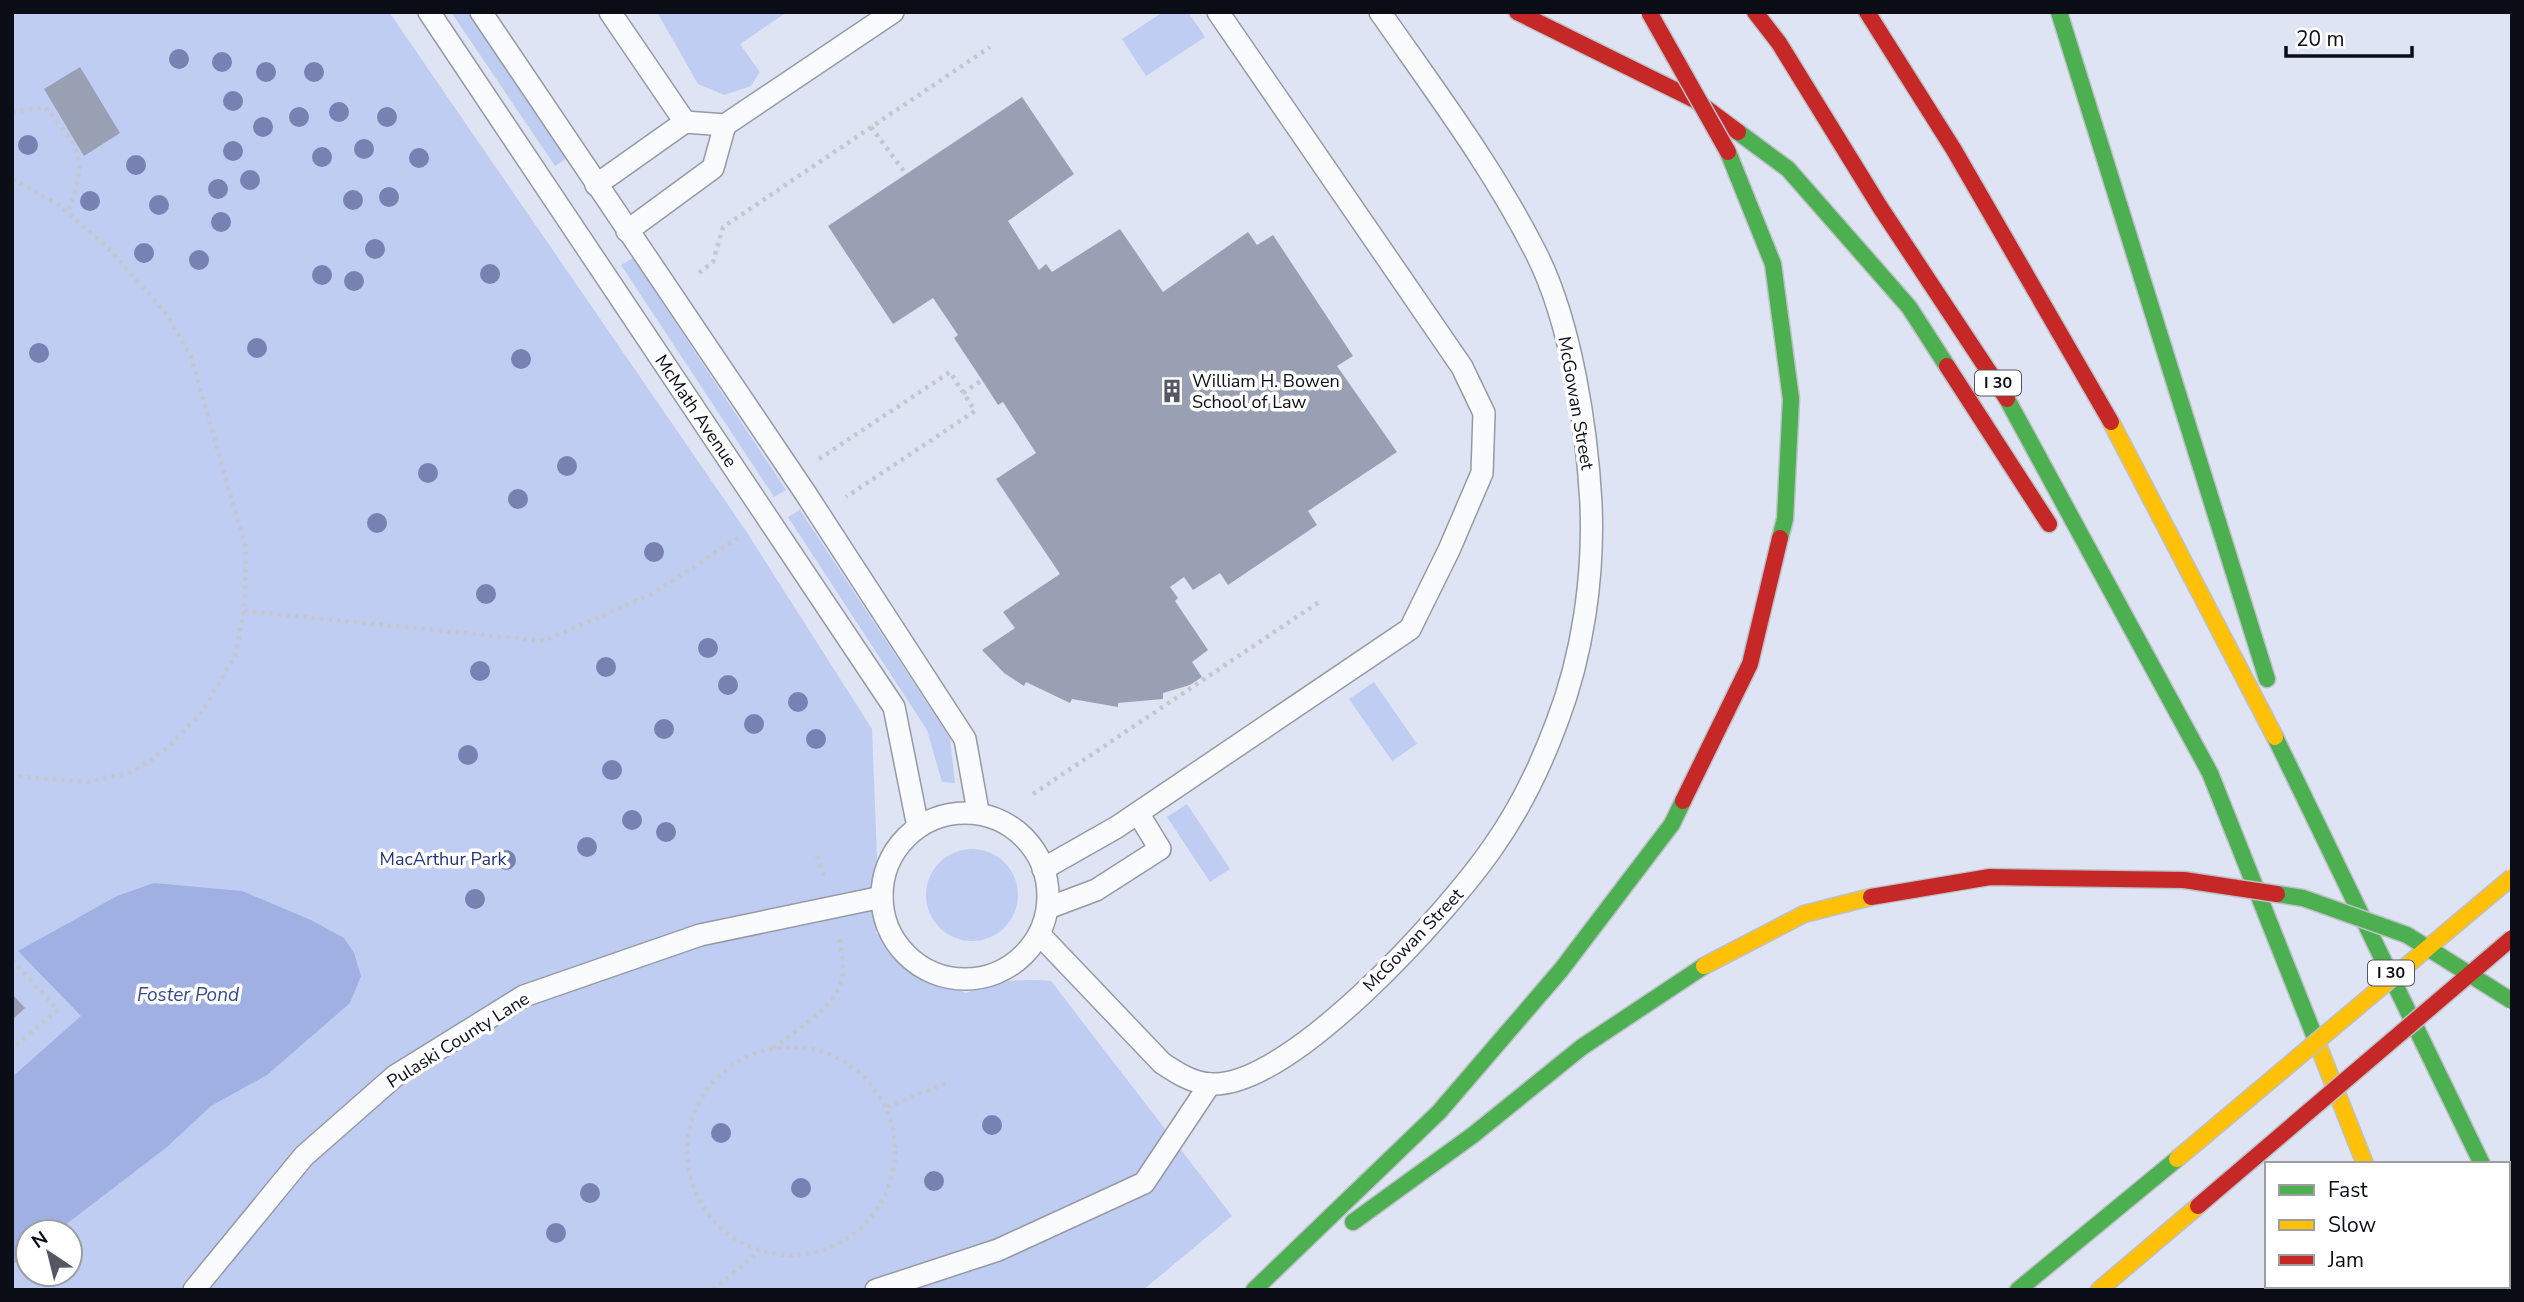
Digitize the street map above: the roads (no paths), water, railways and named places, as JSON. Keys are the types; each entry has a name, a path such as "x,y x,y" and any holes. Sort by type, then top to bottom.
{"highway":[{"path":"1517,12 1695,100 1788,169 1909,307 2059,540"},
{"path":"1254,1290 1439,1112 1561,970 1672,824 1750,664 1785,519 1791,399 1773,264 1728,152 1649,12"},
{"name":"I 30","path":"1755,12 1779,43 1880,207 1993,374 2210,773 2364,1162"},
{"name":"I 30","path":"1867,12 1926,103 2129,456 2299,782 2481,1162"},
{"path":"2059,12 2299,782"},
{"path":"2089,586 2210,773"},
{"path":"1260,1290 1472,1135 1582,1047 1702,967 1804,914 1871,897 1990,877 2104,877 2184,880 2303,898 2407,935 2512,1001"},
{"path":"2018,1290 2512,877"},
{"path":"2099,1290 2512,938"}],"lane":[{"name":"McMath Avenue","path":"429,12 894,707 918,827"},
{"path":"481,12 814,505 965,739 978,811"},
{"path":"610,12 685,122"},
{"path":"596,185 685,122 725,125 893,12"},
{"path":"1043,869 1138,813 1410,629 1449,550 1482,473 1484,413 1462,367 1218,12"},
{"name":"McGowan Street","path":"1210,1084 1259,1072 1324,1027 1392,968 1453,902 1495,845 1530,785 1557,721 1578,654 1589,580 1591,505 1584,431 1569,345 1532,246 1480,157 1380,12"},
{"path":"627,230 713,168 725,125"},
{"path":"978,811 1020,833 1037,854 1047,880 1048,908 1039,934 1022,956 999,972 972,979 944,976 919,966 899,947 887,924 882,897 886,870 898,846 918,827 943,816 978,811"},
{"path":"1048,908 1096,890 1160,849 1138,813"},
{"name":"Pulaski County Lane","path":"194,1290 304,1156 395,1076 524,996 701,934 882,897"},
{"path":"876,1290 998,1250 1144,1183 1210,1084 1184,1077 1161,1063 1039,934"}],"water":[{"name":"Foster Pond","path":"154,883 242,891 311,920 344,938 354,953 361,976 350,1003 267,1075 211,1106 167,1147 74,1218 14,1218 12,1265 12,1077 81,1016 18,951 117,896"}],"place":[{"name":"William H. Bowen School of Law","path":"1172,391"}],"park label":[{"name":"MacArthur Park","path":"443,859"}]}
